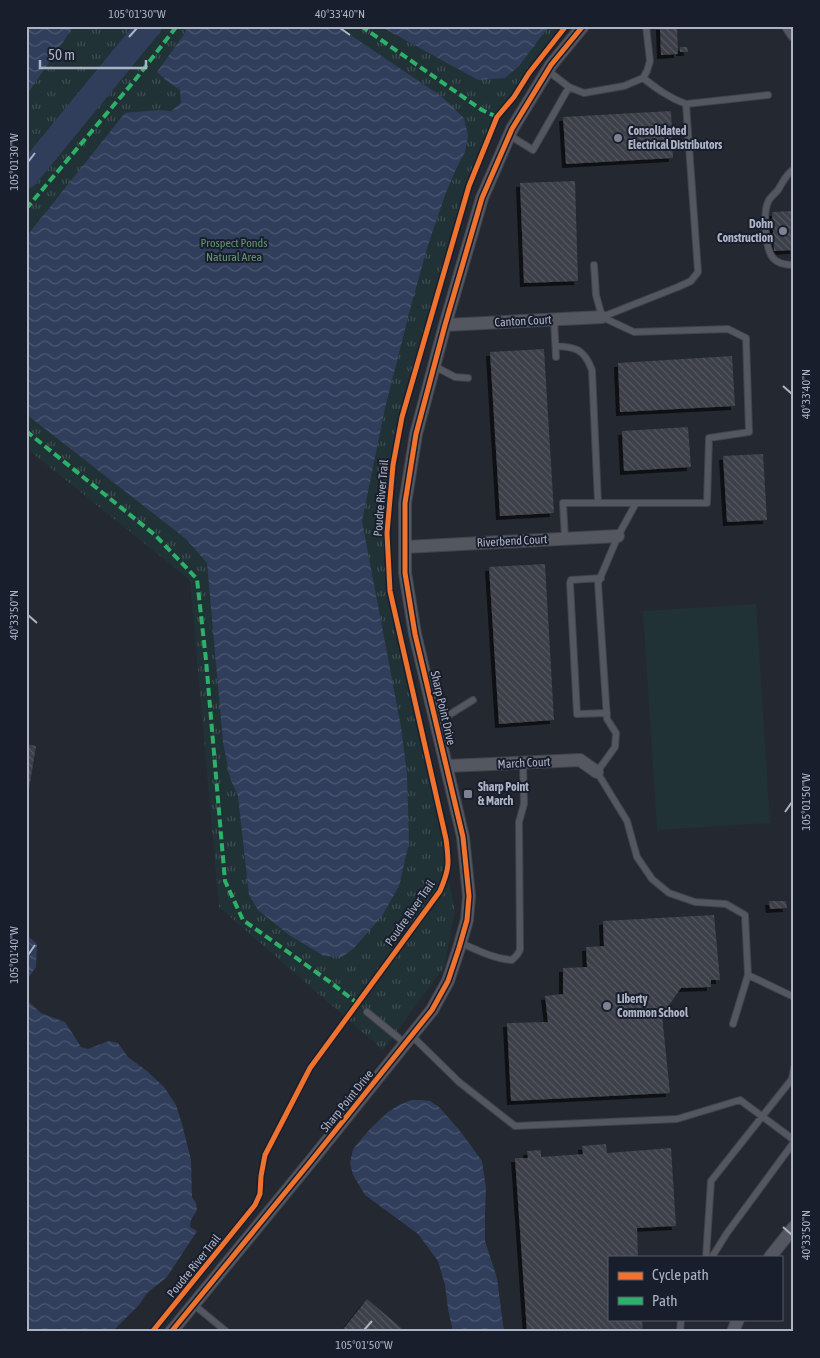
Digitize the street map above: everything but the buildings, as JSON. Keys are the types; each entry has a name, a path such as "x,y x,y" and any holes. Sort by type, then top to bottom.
{"street":[{"name":"Sharp Point Drive","path":"171,1332 432,1010 448,981 461,943 467,920 469,896 462,837 415,634 405,573 405,503 416,434 482,198 509,135 548,71 583,26"},
{"path":"788,26 794,35"},
{"name":"Canton Court","path":"445,325 602,318"},
{"name":"Riverbend Court","path":"405,547 618,536"},
{"name":"March Court","path":"446,766 580,760 597,772"},
{"path":"771,1256 794,1227"},
{"path":"733,1332 738,1320"}],"lane":[{"path":"548,71 569,87 584,93 624,86 642,78 647,71 650,61 646,26"},
{"path":"642,78 662,92 686,104 768,95"},
{"path":"509,135 533,150 569,87"},
{"path":"602,318 691,281 698,272 686,104"},
{"path":"794,169 789,172 777,191 768,200 765,211 767,247 773,258 782,264 794,265"},
{"path":"594,265 596,295 602,318"},
{"path":"565,539 563,503 707,503 709,438 749,432 746,338 728,329 634,332 602,318"},
{"path":"554,320 556,357"},
{"path":"556,346 571,347 580,351 588,359 592,370 598,503"},
{"path":"434,366 455,377 468,378"},
{"path":"636,503 618,536 598,583 607,719 616,733 615,747 597,772 627,821 637,857 652,879 669,893 695,902 726,904 745,915 748,975 734,1024"},
{"path":"601,578 570,580 570,583 577,714 607,712"},
{"path":"436,723 473,700"},
{"path":"461,943 484,953 512,960 520,950 519,822 524,804 523,763"},
{"path":"748,975 794,997"},
{"path":"367,1012 409,1040 515,1126 677,1119 740,1100 794,1141 726,1233 713,1256"},
{"path":"706,1256 711,1181 792,1079 794,1068"},
{"path":"193,1304 227,1332"}],"green space":[{"name":"Prospect Ponds Natural Area","path":"26,26 566,26 497,117 469,186 402,417 393,465 387,530 390,591 446,839 449,858 447,873 455,910 444,967 383,1050 219,907 190,580 26,448"},
{"path":"756,604 770,823 657,830 643,611"}],"water":[{"path":"26,26 74,26 26,96"},
{"name":"Prospect Ponds Natural Area","path":"190,26 337,26 441,96 464,118 468,136 465,152 445,195 428,245 412,302 385,408 362,521 401,727 407,774 409,843 399,886 382,916 353,949 342,957 324,956 289,935 258,910 249,895 238,796 230,778 223,742 207,563 186,539 26,414 26,237 125,113 158,110 171,111 181,103 180,90 157,72"},
{"path":"380,26 549,26 519,66 505,78 478,80"},
{"path":"26,934 37,944 36,967 26,981"},
{"path":"26,999 41,1013 65,1022 81,1047 88,1049 109,1041 118,1043 128,1057 164,1087 176,1105 182,1124 191,1160 192,1197 196,1203 197,1210 191,1220 190,1227 197,1231 167,1277 147,1293 139,1305 112,1332 26,1332"},
{"path":"411,1100 430,1101 439,1107 482,1161 486,1188 485,1241 497,1278 504,1332 453,1332 445,1285 438,1261 418,1234 365,1195 353,1175 350,1163 353,1149 388,1112"}],"waterway":[{"path":"26,176 149,26"}],"marked path":[{"path":"26,209 135,80 177,26"},
{"path":"361,26 482,110 497,117"},
{"path":"26,431 155,535 197,579 225,881 243,920 357,1003"}],"cycle path":[{"name":"Poudre River Trail","path":"152,1332 255,1205 260,1194 265,1155 310,1068 440,891 446,876 448,859 446,839 390,591 387,533 393,465 402,417 469,186 497,117 566,26"},
{"path":"171,1332 432,1010 448,981 459,948 467,920 469,896 463,837 415,634 405,573 405,503 416,434 482,198 512,129 551,65 583,26"}],"place":[{"name":"Consolidated Electrical Distributors","path":"618,138"},
{"name":"Dohn Construction","path":"783,231"},
{"name":"Sharp Point & March","path":"468,794"},
{"name":"Liberty Common School","path":"607,1006"}]}
